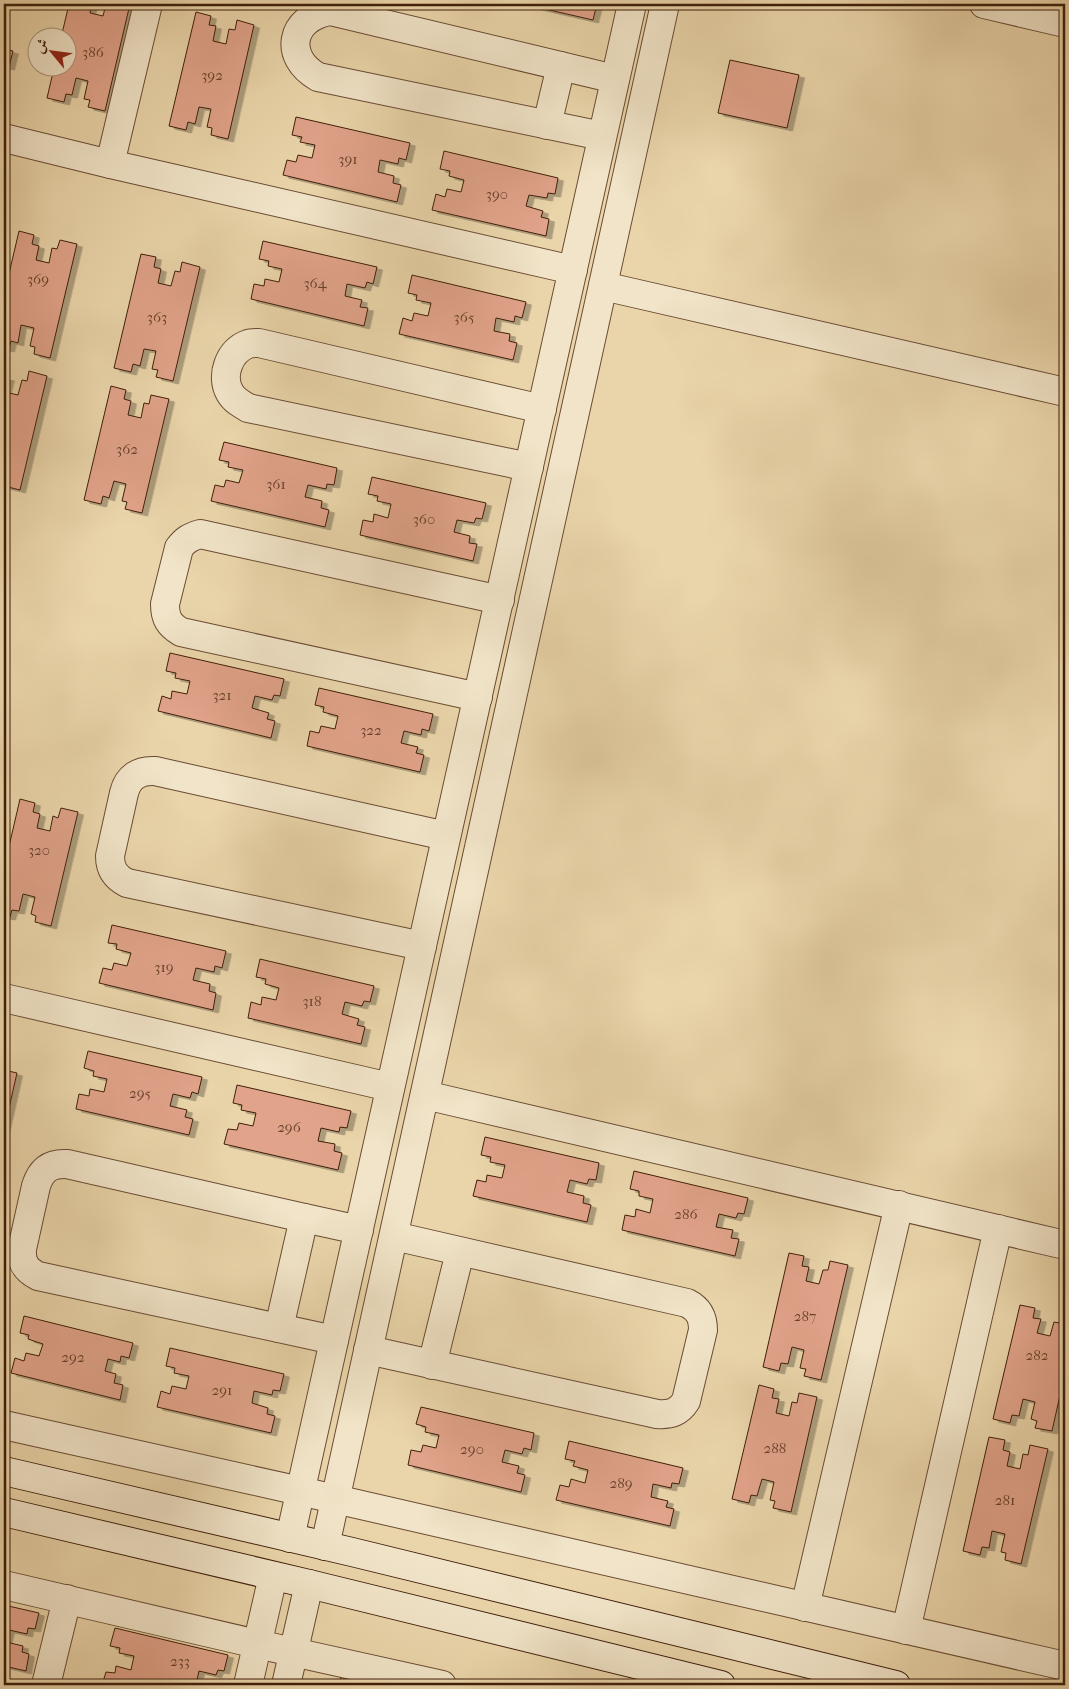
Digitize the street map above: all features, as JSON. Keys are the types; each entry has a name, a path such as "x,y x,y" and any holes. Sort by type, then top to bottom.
{"street":[{"path":"110,164 148,4"},
{"path":"290,1538 632,4"},
{"path":"325,1546 665,4"},
{"path":"984,4 1065,23"},
{"path":"602,136 318,77 308,71 300,62 296,51 296,40 300,28 308,19 318,13 330,12 615,79"},
{"path":"548,125 561,66"},
{"path":"4,138 110,164 575,259 610,255"},
{"path":"603,286 1065,392"},
{"path":"562,318 595,324"},
{"path":"529,467 248,408 238,402 230,393 226,382 226,370 230,359 237,350 248,344 259,342 542,409"},
{"path":"478,697 181,632 168,621 165,613 165,604 179,548 184,541 200,534 500,600"},
{"path":"422,946 126,883 113,873 110,856 126,784 138,773 147,770 446,836"},
{"path":"4,998 390,1087"},
{"path":"396,1060 431,1066"},
{"path":"425,1095 1065,1245"},
{"path":"383,1122 417,1129"},
{"path":"334,1340 38,1276 30,1272 21,1258 30,1213 38,1178 43,1171 50,1166 67,1164 359,1230"},
{"path":"805,1607 900,1205"},
{"path":"279,1328 304,1218"},
{"path":"906,1630 998,1229"},
{"path":"368,1350 657,1414 666,1415 674,1413 681,1408 689,1393 703,1330 703,1321 700,1313 687,1303 394,1236"},
{"path":"432,1365 460,1252"},
{"path":"4,1425 1065,1666"},
{"path":"4,1471 352,1552 896,1685"},
{"path":"4,1512 343,1592 721,1685"},
{"path":"343,1592 352,1552"},
{"path":"248,1685 273,1576"},
{"path":"4,1584 442,1685"},
{"path":"286,1685 309,1584"},
{"path":"46,1685 67,1600"}],"building":[{"path":"69,4 92,4 90,13 103,16 106,4 130,4 105,111 88,107 90,100 84,99 88,81 76,78 78,78 78,28 63,28"},
{"path":"523,4 597,4 593,20"},
{"path":"196,12 211,16 209,25 216,26 213,41 226,44 229,29 235,30 237,20 254,25 228,139 211,135 212,128 207,127 211,109 199,107 195,124 188,122 186,130 169,126"},
{"path":"4,49 13,51 9,67 4,66"},
{"path":"730,60 799,75 787,128 718,113"},
{"path":"52,78 76,78 72,95 66,94 64,102 47,98"},
{"path":"296,117 410,143 406,160 399,158 398,164 380,160 378,172 394,176 393,183 401,185 397,202 283,175 287,160 296,162 298,155 312,158 315,145 300,142 302,137 292,135"},
{"path":"444,151 558,178 555,194 548,193 547,198 529,195 526,206 543,211 541,217 549,219 546,236 432,210 436,194 445,197 447,189 461,192 464,180 449,176 450,171 440,169"},
{"path":"19,231 34,235 32,244 39,246 36,260 49,263 52,248 57,249 60,240 77,244 50,358 34,354 35,347 30,346 34,328 21,325 18,343 11,341 9,349 4,348 4,295"},
{"path":"263,241 377,267 373,284 367,282 365,288 347,284 345,296 362,300 360,307 368,308 364,326 251,299 254,284 264,286 265,279 279,282 282,269 268,266 269,261 259,259"},
{"path":"141,254 156,257 154,267 161,269 158,283 171,286 175,271 180,272 182,262 200,267 173,381 156,377 158,370 152,369 156,351 144,349 140,366 133,364 131,372 114,368"},
{"path":"412,275 526,302 522,318 515,316 514,322 496,318 494,331 510,334 509,341 517,343 513,360 399,334 403,318 412,321 414,313 428,316 431,303 416,300 417,295 408,293"},
{"path":"29,371 47,376 20,490 4,486 4,377 9,378 5,392 18,395 22,380 27,381"},
{"path":"111,386 126,390 124,399 131,401 128,415 141,418 144,403 149,404 151,395 169,399 142,513 125,509 127,502 122,501 126,484 114,481 109,498 103,496 101,504 84,500"},
{"path":"224,442 337,468 334,485 327,484 326,489 308,485 305,497 322,501 321,508 329,510 325,527 211,501 215,485 224,487 226,480 239,483 243,470 228,467 229,462 219,460"},
{"path":"372,477 486,503 482,519 476,518 474,523 457,520 454,532 470,536 469,543 477,544 473,561 360,535 363,520 373,522 374,514 388,518 391,504 377,501 378,496 368,494"},
{"path":"170,653 284,679 280,696 274,695 272,700 255,696 252,708 269,713 267,719 275,721 271,738 158,711 162,696 171,699 172,691 187,694 190,681 175,678 176,673 166,671"},
{"path":"319,688 433,714 429,731 422,729 421,735 404,731 401,743 418,747 416,753 424,755 420,772 307,746 310,731 319,733 321,726 335,729 338,716 323,712 324,707 315,705"},
{"path":"20,799 35,803 33,812 40,814 37,828 50,831 53,816 58,818 61,808 78,812 51,926 35,922 36,916 31,914 35,897 23,894 19,911 12,910 10,917 4,916 4,868"},
{"path":"112,925 226,951 222,968 215,966 214,972 196,968 193,980 210,984 209,991 216,993 213,1010 99,983 103,968 112,970 114,963 127,966 131,953 116,949 117,944 108,943"},
{"path":"260,959 374,986 370,1002 364,1001 362,1006 345,1002 342,1014 359,1019 357,1025 365,1027 361,1044 248,1018 251,1002 261,1005 262,997 276,1000 279,988 265,984 266,979 256,977"},
{"path":"88,1051 202,1077 198,1094 192,1092 190,1098 173,1094 170,1106 187,1110 185,1117 193,1119 189,1135 76,1109 79,1094 89,1096 90,1089 104,1092 107,1079 93,1076 94,1071 84,1068"},
{"path":"4,1070 17,1073 4,1130"},
{"path":"237,1085 351,1111 347,1128 340,1127 339,1132 321,1128 318,1141 335,1144 334,1151 342,1153 338,1170 224,1144 228,1129 237,1130 239,1123 253,1126 256,1113 241,1110 242,1105 233,1103"},
{"path":"485,1137 599,1163 596,1180 589,1179 587,1184 570,1180 567,1192 584,1196 583,1203 591,1205 587,1222 473,1196 477,1180 486,1182 487,1175 502,1178 505,1165 490,1162 491,1157 481,1155"},
{"path":"634,1171 748,1198 744,1214 738,1213 736,1218 719,1214 716,1227 733,1230 731,1238 739,1239 735,1256 622,1230 625,1215 635,1217 636,1209 650,1213 653,1199 639,1196 639,1191 630,1189"},
{"path":"789,1253 804,1256 802,1266 809,1267 806,1281 819,1284 823,1270 828,1270 830,1261 848,1265 821,1380 804,1376 806,1369 800,1368 804,1350 792,1347 788,1364 781,1363 779,1371 763,1367"},
{"path":"1020,1305 1035,1308 1033,1318 1041,1319 1037,1333 1050,1336 1054,1322 1059,1323 1061,1313 1065,1314 1065,1373 1052,1431 1035,1428 1037,1421 1031,1419 1035,1402 1023,1399 1019,1416 1012,1415 1010,1423 993,1419"},
{"path":"24,1316 133,1343 129,1358 121,1356 120,1362 108,1359 105,1371 116,1374 114,1383 123,1385 120,1400 11,1373 15,1358 24,1361 26,1353 39,1356 43,1344 28,1339 29,1335 20,1333"},
{"path":"170,1348 284,1374 280,1391 273,1390 272,1395 254,1391 252,1403 268,1408 267,1414 275,1416 271,1433 157,1407 161,1391 170,1394 172,1386 186,1389 189,1376 174,1373 175,1368 166,1366"},
{"path":"759,1385 774,1389 772,1398 779,1399 776,1413 789,1416 792,1402 797,1403 799,1393 817,1397 791,1512 773,1508 775,1501 770,1500 774,1482 762,1479 757,1496 751,1495 749,1503 732,1499"},
{"path":"421,1407 534,1433 531,1450 524,1448 522,1454 505,1450 502,1462 519,1466 517,1473 525,1475 521,1492 408,1465 411,1450 421,1452 423,1445 436,1448 439,1435 425,1432 426,1427 416,1424"},
{"path":"989,1437 1005,1440 1003,1450 1010,1452 1007,1466 1020,1469 1023,1454 1028,1455 1030,1445 1048,1449 1021,1564 1005,1560 1006,1553 1001,1552 1005,1534 992,1531 989,1548 982,1547 980,1555 963,1551"},
{"path":"569,1441 683,1468 679,1484 672,1483 671,1488 653,1484 651,1497 668,1501 666,1507 674,1509 670,1526 556,1500 560,1485 569,1487 571,1479 585,1483 588,1470 573,1466 575,1461 565,1459"},
{"path":"4,1605 39,1613 35,1629 28,1628 27,1634 9,1630 6,1642 23,1646 22,1652 29,1654 26,1671 4,1666"},
{"path":"115,1628 228,1655 224,1671 218,1670 216,1675 199,1671 196,1684 203,1685 102,1685 106,1672 115,1673 116,1666 131,1670 134,1656 119,1653 120,1648 110,1646"},
{"path":"341,1677 375,1685 339,1685"}]}
